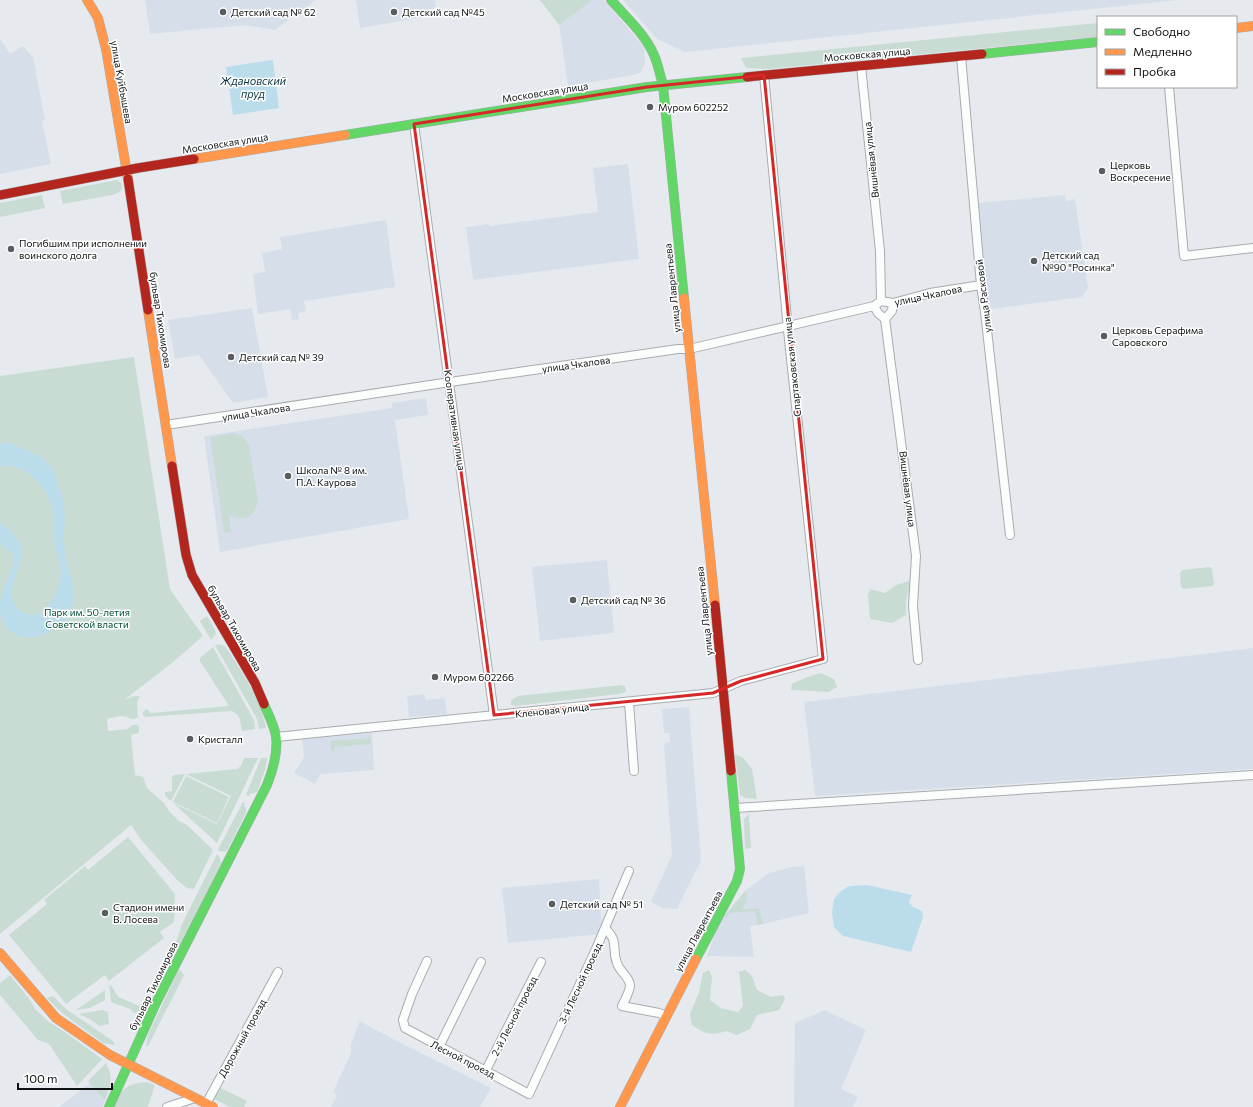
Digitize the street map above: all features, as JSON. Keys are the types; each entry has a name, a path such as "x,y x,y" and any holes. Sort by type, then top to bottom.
{"street":[{"name":"улица Куйбышева","path":"87,0 98,18 106,49 126,170"},
{"name":"улица Лаврентьева","path":"611,0 650,48 658,65 663,85 740,869 737,881 620,1107"},
{"path":"1237,28 1253,26"},
{"name":"Московская улица","path":"0,195 126,170 663,85 1097,42"},
{"name":"улица Расковой","path":"961,56 981,285 1010,535"},
{"name":"Вишнёвая улица","path":"862,66 880,251 878,304"},
{"name":"Спартаковская улица","path":"764,75 788,326 823,659"},
{"path":"1169,88 1184,256 1253,248"},
{"name":"Кооперативная улица","path":"414,124 494,715"},
{"name":"бульвар Тихомирова","path":"109,1107 127,1064 156,1003 267,785 274,764 276,737 270,716 255,683 192,575 186,555 126,170"},
{"name":"улица Чкалова","path":"166,425 450,382 678,349 689,349 878,304 893,303 930,293 981,285"},
{"path":"878,304 878,313 885,319 892,311 893,303"},
{"name":"Вишнёвая улица","path":"885,319 916,556 913,606 918,660"},
{"name":"Кленовая улица","path":"276,737 713,693 741,681 823,659"},
{"path":"629,702 634,771"},
{"path":"735,808 1253,775"},
{"name":"3-й Лесной проезд","path":"529,1094 605,928 629,871"},
{"path":"605,928 612,935 617,963 629,982 630,987 622,1006 666,1016"},
{"path":"0,953 56,1018 110,1055 210,1105"},
{"name":"Лесной проезд","path":"427,961 402,1020 405,1028 529,1094"},
{"path":"439,1047 481,962"},
{"name":"2-й Лесной проезд","path":"486,1070 541,962"},
{"name":"Дорожный проезд","path":"210,1105 278,972"},
{"path":"168,1107 195,1098"}],"highlighted area":[{"path":"764,75 823,659 741,681 713,693 494,715 414,124 647,87"}],"shaded area":[{"name":"Детский сад № 62","path":"145,0 316,0 275,30 244,25 150,34"},
{"name":"Детский сад №45","path":"356,0 435,0 436,6 424,17 360,28"},
{"path":"593,0 604,0 644,47 645,63 640,73 568,86 559,25"},
{"path":"623,0 1178,0 685,52 657,39"},
{"path":"0,39 10,54 23,46 33,57 45,120 42,121 51,164 0,174"},
{"path":"628,164 639,259 473,280 466,227 489,224 489,226 598,212 593,168"},
{"name":"Детский сад №90 \"Росинка\"","path":"1065,195 1066,201 1075,199 1088,288 1082,297 992,309 987,301 978,203"},
{"path":"386,220 395,287 304,301 306,311 298,313 299,319 292,320 290,309 258,314 253,274 265,272 262,253 282,249 280,237"},
{"name":"Детский сад № 39","path":"252,308 268,397 233,403 199,355 175,359 168,320"},
{"path":"426,398 428,415 395,420 409,519 220,552 204,436 392,408 392,403"},
{"name":"Детский сад № 36","path":"607,560 614,633 540,641 532,567"},
{"path":"1253,648 1253,769 815,796 804,702"},
{"path":"424,694 426,700 445,698 447,714 409,717 407,696"},
{"path":"689,707 701,861 677,909 663,908 651,902 672,855 664,746 665,743 670,742 669,733 664,733 662,709"},
{"path":"372,733 374,770 320,774 315,784 294,773 304,757 302,739"},
{"path":"804,866 809,913 750,926 754,957 707,956 716,930 724,916 746,890 769,873 792,867"},
{"name":"Детский сад № 51","path":"599,879 602,934 508,943 502,888"},
{"path":"825,1010 866,1030 841,1089 858,1097 853,1107 794,1107 795,1023"},
{"path":"360,1021 491,1088 480,1107 331,1107 337,1095 333,1092 351,1053 351,1044"},
{"path":"90,1083 105,1101 103,1107 59,1107"}],"green space":[{"path":"540,0 593,0 559,25"},
{"path":"1097,23 1097,37 768,69 746,68 741,58"},
{"path":"117,180 121,183 122,188 120,192 112,195 63,204 60,191"},
{"path":"42,195 45,208 0,217 0,203"},
{"name":"Парк им. 50-летия Советской власти","path":"134,357 170,589 203,636 172,663 124,700 134,696 140,696 137,702 138,717 132,719 119,716 107,719 108,731 128,729 132,725 138,725 139,733 131,735 135,775 143,777 147,788 164,803 169,811 179,821 187,825 213,850 194,889 187,888 178,881 141,840 131,825 0,934 0,376"},
{"path":"233,433 243,436 249,445 258,501 257,507 248,517 239,518 229,515 231,532 224,533 210,437"},
{"path":"1210,567 1212,569 1214,584 1212,586 1184,589 1181,587 1180,573 1182,570"},
{"path":"909,581 910,587 906,600 906,615 892,623 870,619 868,595 870,589 885,593 896,585"},
{"path":"207,616 216,634 211,640 200,621"},
{"path":"219,644 225,646 250,685 266,728 259,729 257,719 215,645"},
{"path":"213,647 254,720 255,729 242,731 239,717 232,711 145,717 143,715 143,712 147,709 151,713 229,706 200,661 200,658"},
{"path":"820,673 834,679 837,687 828,692 791,690 792,684"},
{"path":"621,685 625,686 626,692 515,706 511,705 511,700 518,696"},
{"path":"370,738 371,744 335,747 335,751 331,751 330,741"},
{"path":"735,754 743,758 752,769 757,799 745,798 740,795"},
{"path":"244,758 258,758 217,843 173,803 217,824 231,796 186,774 237,769 241,766"},
{"path":"261,758 267,758 265,770 257,792 250,794 249,796 246,795"},
{"path":"185,774 171,801 165,796 165,792 172,791 172,777 174,775"},
{"path":"186,776 229,797 217,823 173,802"},
{"path":"243,802 245,803 244,806 246,808 246,813 226,852 219,851 218,849"},
{"path":"749,814 751,848 745,849 744,819"},
{"name":"Стадион имени В. Лосева","path":"128,837 175,894 174,922 160,932 164,938 109,981 105,975 66,1004 9,935 47,904 44,900 85,866 88,870"},
{"path":"217,854 221,863 180,947 174,948 182,924"},
{"path":"746,890 747,900 742,910 759,908 763,924 758,925 755,911 730,913 727,917 724,917"},
{"path":"179,969 184,975 148,1046 146,1046 148,1035"},
{"path":"709,970 712,977 710,1000 721,1008 738,1012 743,1006 739,972 745,970 752,976 757,990 771,997 783,995 785,999 779,1010 757,1015 750,1029 737,1035 726,1031 712,1034 705,1032 692,1025 690,1014 699,992 703,973"},
{"path":"10,975 30,1000 35,1009 49,1022 102,1059 77,1086 49,1044 38,1040 0,995 0,983"},
{"path":"111,985 118,997 142,1007 139,1012 134,1013 130,1009 111,1002 109,986"},
{"path":"105,990 105,1000 90,1008 76,1010"},
{"path":"53,996 66,1009 113,1041 115,1045 103,1043 62,1013 47,998"},
{"path":"102,1010 108,1012 109,1024 99,1026 79,1014"},
{"path":"106,1063 111,1078 105,1101 88,1081"},
{"path":"147,1082 155,1085 148,1107 114,1107 122,1091 135,1084"},
{"path":"221,1088 247,1101 244,1107 230,1107 214,1099"}],"water":[{"name":"Ждановский пруд","path":"273,60 279,108 233,115 226,67"},
{"path":"7,442 40,456 52,467 64,502 65,520 63,534 66,560 72,579 74,600 67,619 53,630 37,637 20,637 7,629 1,617 0,600 14,563 13,554 0,544 0,523 16,537 21,549 21,557 12,588 14,603 19,610 24,613 33,615 43,613 50,604 61,578 60,566 55,548 52,508 45,491 31,475 17,467 0,466 0,444"},
{"path":"867,885 912,895 909,902 913,907 922,911 923,917 911,952 843,936 834,927 832,912 834,899 841,891 849,886"}],"traffic: fast":[{"path":"611,0 646,40 657,62 663,85 684,298"},
{"path":"982,54 1097,42"},
{"path":"345,135 647,87 747,77"},
{"path":"109,1107 156,1003 267,785 274,761 276,736 264,704"},
{"path":"696,959 737,881 740,869 731,771"}],"traffic: slow":[{"path":"87,0 98,18 106,49 128,179"},
{"path":"1237,28 1253,26"},
{"path":"194,159 345,135"},
{"path":"684,298 715,605"},
{"path":"148,310 172,466"},
{"path":"0,953 56,1018 110,1055 213,1107"},
{"path":"620,1107 696,959"}],"traffic: jam":[{"path":"747,77 982,54"},
{"path":"0,195 138,168 194,159"},
{"path":"128,179 148,310"},
{"path":"172,466 186,555 192,575 255,683 264,704"},
{"path":"715,605 731,771"}],"place":[{"name":"Детский сад № 62","path":"223,12"},
{"name":"Детский сад №45","path":"394,12"},
{"name":"Муром 602252","path":"650,107"},
{"name":"Церковь Воскресение","path":"1102,171"},
{"name":"Погибшим при исполнении воинского долга","path":"11,249"},
{"name":"Детский сад №90 \"Росинка\"","path":"1034,261"},
{"name":"Церковь Серафима Саровского","path":"1104,336"},
{"name":"Детский сад № 39","path":"231,357"},
{"name":"Школа № 8 им. П.А. Каурова","path":"288,476"},
{"name":"Детский сад № 36","path":"573,600"},
{"name":"Муром 602266","path":"435,677"},
{"name":"Кристалл","path":"190,739"},
{"name":"Детский сад № 51","path":"552,904"},
{"name":"Стадион имени В. Лосева","path":"105,913"}]}
